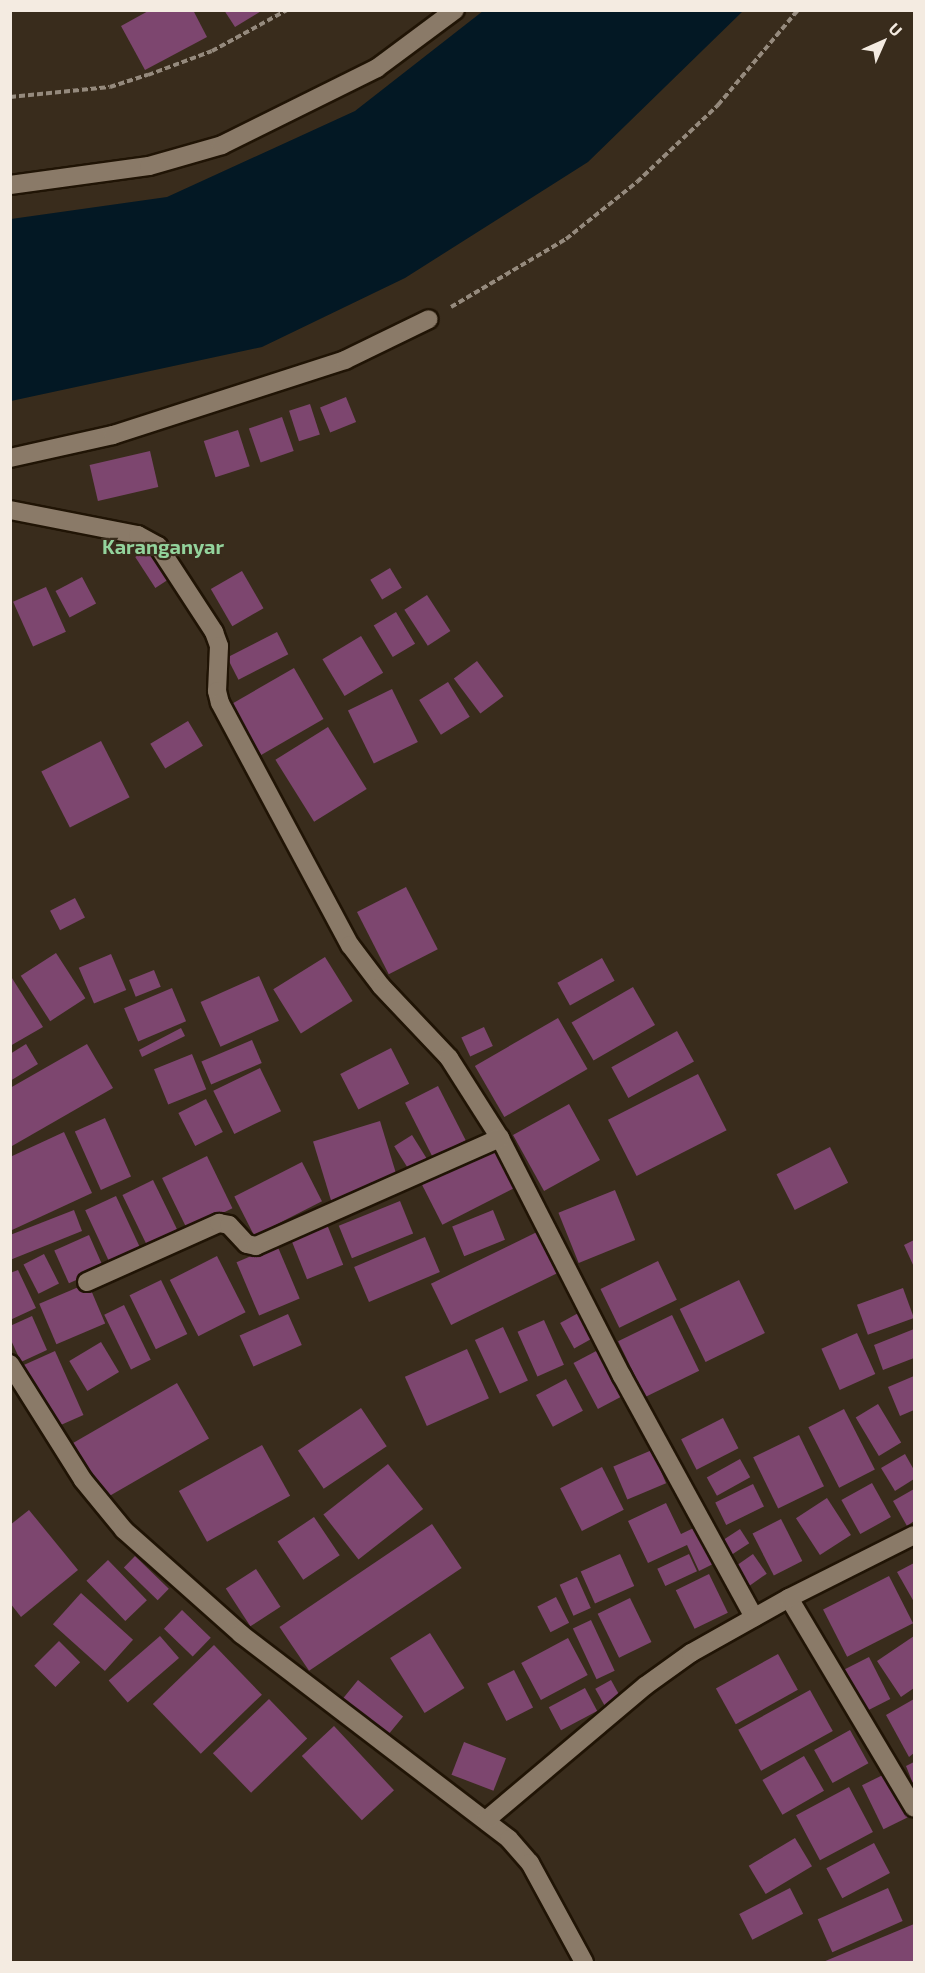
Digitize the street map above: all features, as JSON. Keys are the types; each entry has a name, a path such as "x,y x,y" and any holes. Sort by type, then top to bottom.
{"street":[{"path":"10,185 149,166 222,145 378,68 455,10"},
{"path":"10,458 113,435 345,360 429,319"},
{"path":"10,510 138,535 158,546 214,632 219,646 217,691 220,703 350,945 376,980 449,1058 501,1138 622,1376 754,1617"},
{"path":"87,1282 219,1223 229,1225 247,1244 256,1246 501,1138"},
{"path":"10,1364 83,1480 140,1545 241,1634 486,1820 530,1863 584,1962"},
{"path":"486,1820 645,1686 754,1617 915,1535"},
{"path":"789,1598 915,1808"}],"path":[{"path":"10,97 110,87 212,51 287,10"},
{"path":"429,319 525,267 637,182 718,105 798,10"}],"water":[{"path":"483,11 743,11 588,162 405,278 262,347 11,401 11,219 167,197 355,111"}],"building":[{"path":"150,10 193,10 207,37 145,70 121,26"},
{"path":"224,10 263,10 235,27"},
{"path":"346,397 356,422 330,433 320,407"},
{"path":"310,404 320,434 299,441 289,411"},
{"path":"282,417 294,451 261,462 249,428"},
{"path":"238,430 250,466 216,477 204,441"},
{"path":"150,451 158,487 98,501 90,465"},
{"path":"152,546 172,577 155,588 135,557"},
{"path":"390,568 402,588 382,600 370,580"},
{"path":"242,571 264,608 232,626 211,589"},
{"path":"82,577 96,603 70,618 56,591"},
{"path":"46,587 66,632 33,646 13,602"},
{"path":"427,595 450,631 428,646 404,610"},
{"path":"396,612 415,644 393,657 374,625"},
{"path":"277,632 288,654 238,680 227,657"},
{"path":"361,636 383,673 345,696 322,659"},
{"path":"477,661 503,696 480,714 454,678"},
{"path":"294,668 324,719 261,755 232,704"},
{"path":"448,682 470,717 441,735 419,700"},
{"path":"392,689 418,742 374,764 348,710"},
{"path":"188,721 203,746 165,769 150,744"},
{"path":"328,727 367,789 314,822 275,760"},
{"path":"101,741 130,797 70,828 41,771"},
{"path":"406,887 438,949 389,974 357,912"},
{"path":"75,898 85,918 60,930 50,911"},
{"path":"56,953 85,998 50,1021 21,976"},
{"path":"111,954 126,990 94,1004 79,968"},
{"path":"325,957 353,1001 301,1033 273,989"},
{"path":"602,958 615,981 570,1005 557,983"},
{"path":"154,970 161,987 136,997 129,980"},
{"path":"10,975 43,1027 10,1046"},
{"path":"259,976 279,1021 220,1047 201,1002"},
{"path":"633,987 655,1025 594,1061 572,1022"},
{"path":"172,988 186,1021 138,1041 124,1008"},
{"path":"558,1018 588,1069 504,1117 475,1066"},
{"path":"484,1027 493,1046 470,1057 461,1038"},
{"path":"181,1028 185,1036 142,1057 139,1050"},
{"path":"677,1031 694,1062 628,1098 611,1067"},
{"path":"252,1040 262,1063 211,1085 201,1061"},
{"path":"26,1044 38,1064 10,1081 10,1054"},
{"path":"87,1044 113,1088 12,1146 10,1088"},
{"path":"391,1048 409,1084 358,1110 340,1074"},
{"path":"192,1054 206,1089 168,1105 154,1069"},
{"path":"260,1068 281,1111 234,1134 213,1091"},
{"path":"698,1074 727,1130 637,1176 608,1120"},
{"path":"438,1086 466,1140 433,1157 405,1103"},
{"path":"206,1099 223,1132 195,1146 178,1113"},
{"path":"569,1104 600,1160 544,1191 513,1135"},
{"path":"105,1118 131,1176 101,1190 75,1131"},
{"path":"380,1121 399,1182 332,1203 313,1141"},
{"path":"64,1132 92,1193 12,1230 10,1157"},
{"path":"412,1135 431,1166 413,1177 394,1146"},
{"path":"499,1142 521,1185 442,1225 421,1182"},
{"path":"830,1147 848,1183 795,1210 777,1174"},
{"path":"207,1156 232,1208 187,1230 162,1178"},
{"path":"302,1162 322,1201 254,1236 234,1197"},
{"path":"153,1180 178,1231 147,1246 122,1195"},
{"path":"615,1190 635,1240 579,1263 558,1213"},
{"path":"116,1196 143,1255 113,1269 85,1210"},
{"path":"400,1201 413,1233 352,1258 339,1226"},
{"path":"74,1210 82,1231 10,1260 10,1235"},
{"path":"493,1210 505,1240 464,1256 452,1226"},
{"path":"326,1222 343,1265 307,1279 290,1237"},
{"path":"537,1232 557,1273 451,1325 431,1284"},
{"path":"89,1235 104,1268 69,1283 54,1250"},
{"path":"425,1237 440,1272 369,1302 354,1267"},
{"path":"914,1240 914,1267 904,1245"},
{"path":"277,1245 300,1298 259,1316 236,1262"},
{"path":"44,1254 59,1283 38,1294 24,1264"},
{"path":"217,1256 246,1312 198,1336 170,1280"},
{"path":"658,1261 677,1300 619,1328 600,1289"},
{"path":"18,1270 36,1308 10,1320 10,1273"},
{"path":"161,1280 187,1334 156,1349 130,1295"},
{"path":"739,1280 765,1333 706,1362 680,1309"},
{"path":"88,1283 105,1324 56,1344 39,1304"},
{"path":"903,1288 914,1318 868,1335 857,1305"},
{"path":"124,1305 151,1360 131,1369 104,1315"},
{"path":"582,1311 596,1336 574,1348 560,1323"},
{"path":"288,1314 302,1345 253,1367 240,1336"},
{"path":"672,1315 699,1371 645,1397 618,1341"},
{"path":"32,1316 47,1350 21,1362 10,1338 10,1326"},
{"path":"544,1320 564,1365 537,1377 518,1332"},
{"path":"503,1327 528,1380 500,1394 475,1340"},
{"path":"914,1329 914,1358 883,1370 874,1345"},
{"path":"857,1333 875,1374 840,1390 821,1349"},
{"path":"101,1342 119,1372 87,1391 69,1361"},
{"path":"467,1349 489,1398 427,1426 405,1377"},
{"path":"600,1349 624,1395 598,1409 574,1363"},
{"path":"55,1351 83,1415 51,1430 22,1366"},
{"path":"914,1376 914,1410 900,1416 888,1387"},
{"path":"566,1379 583,1411 553,1427 536,1395"},
{"path":"177,1383 209,1438 104,1499 72,1444"},
{"path":"878,1404 901,1443 879,1456 856,1417"},
{"path":"361,1408 387,1446 324,1489 298,1450"},
{"path":"844,1409 875,1470 839,1488 808,1427"},
{"path":"723,1418 738,1448 697,1470 681,1439"},
{"path":"799,1435 824,1486 778,1509 753,1457"},
{"path":"262,1445 290,1496 207,1542 179,1491"},
{"path":"652,1450 666,1483 627,1500 613,1466"},
{"path":"905,1454 914,1470 914,1479 895,1491 881,1468"},
{"path":"740,1459 750,1477 717,1496 707,1477"},
{"path":"388,1464 423,1509 358,1559 323,1514"},
{"path":"602,1467 624,1510 582,1531 560,1488"},
{"path":"872,1483 891,1517 860,1534 841,1500"},
{"path":"753,1484 764,1506 726,1525 715,1502"},
{"path":"914,1489 914,1521 907,1526 893,1501"},
{"path":"827,1498 851,1535 820,1555 796,1518"},
{"path":"666,1503 681,1534 702,1524 719,1561 699,1571 687,1545 648,1563 628,1521"},
{"path":"29,1510 78,1570 21,1617 10,1603 10,1525"},
{"path":"314,1517 340,1555 303,1580 278,1542"},
{"path":"781,1519 802,1561 774,1575 752,1534"},
{"path":"432,1524 462,1568 309,1671 279,1627"},
{"path":"740,1529 749,1543 731,1555 722,1541"},
{"path":"620,1554 634,1586 595,1603 581,1571"},
{"path":"689,1554 697,1571 665,1586 657,1569"},
{"path":"753,1554 767,1574 747,1587 733,1568"},
{"path":"135,1556 169,1589 158,1600 124,1568"},
{"path":"108,1560 147,1600 125,1621 86,1581"},
{"path":"914,1563 914,1602 897,1572"},
{"path":"256,1569 281,1607 250,1626 226,1589"},
{"path":"709,1574 728,1613 695,1629 676,1590"},
{"path":"889,1576 913,1623 847,1657 823,1610"},
{"path":"577,1577 591,1608 573,1616 560,1585"},
{"path":"81,1593 133,1640 105,1671 53,1624"},
{"path":"556,1597 569,1623 550,1632 537,1607"},
{"path":"630,1598 651,1642 619,1658 598,1614"},
{"path":"182,1610 211,1638 193,1656 164,1629"},
{"path":"591,1620 615,1671 597,1679 573,1628"},
{"path":"430,1633 464,1688 425,1713 390,1658"},
{"path":"160,1636 179,1658 128,1702 109,1681"},
{"path":"914,1636 914,1688 901,1697 877,1661"},
{"path":"568,1638 588,1675 541,1700 521,1663"},
{"path":"59,1641 80,1662 55,1687 34,1666"},
{"path":"214,1645 262,1695 201,1754 153,1704"},
{"path":"778,1654 798,1690 736,1724 716,1688"},
{"path":"869,1657 890,1699 863,1713 841,1671"},
{"path":"514,1670 533,1707 506,1721 487,1684"},
{"path":"358,1680 403,1717 383,1741 338,1705"},
{"path":"611,1680 622,1700 606,1709 595,1689"},
{"path":"585,1688 597,1711 561,1730 549,1707"},
{"path":"810,1690 833,1731 761,1771 738,1730"},
{"path":"269,1699 307,1739 251,1793 213,1753"},
{"path":"914,1699 914,1753 909,1757 886,1715"},
{"path":"334,1726 394,1790 362,1820 302,1756"},
{"path":"850,1730 868,1763 833,1783 814,1750"},
{"path":"464,1742 506,1758 493,1791 451,1775"},
{"path":"804,1756 824,1791 782,1815 762,1780"},
{"path":"914,1762 914,1786 906,1766"},
{"path":"889,1772 910,1816 884,1829 862,1785"},
{"path":"849,1787 873,1832 820,1860 796,1815"},
{"path":"795,1838 812,1866 766,1894 749,1866"},
{"path":"874,1843 890,1873 842,1898 826,1868"},
{"path":"790,1888 803,1914 752,1940 739,1914"},
{"path":"888,1888 903,1921 832,1952 818,1919"},
{"path":"914,1924 914,1962 823,1962"}],"district":[{"name":"Karanganyar","path":"163,546"}]}
